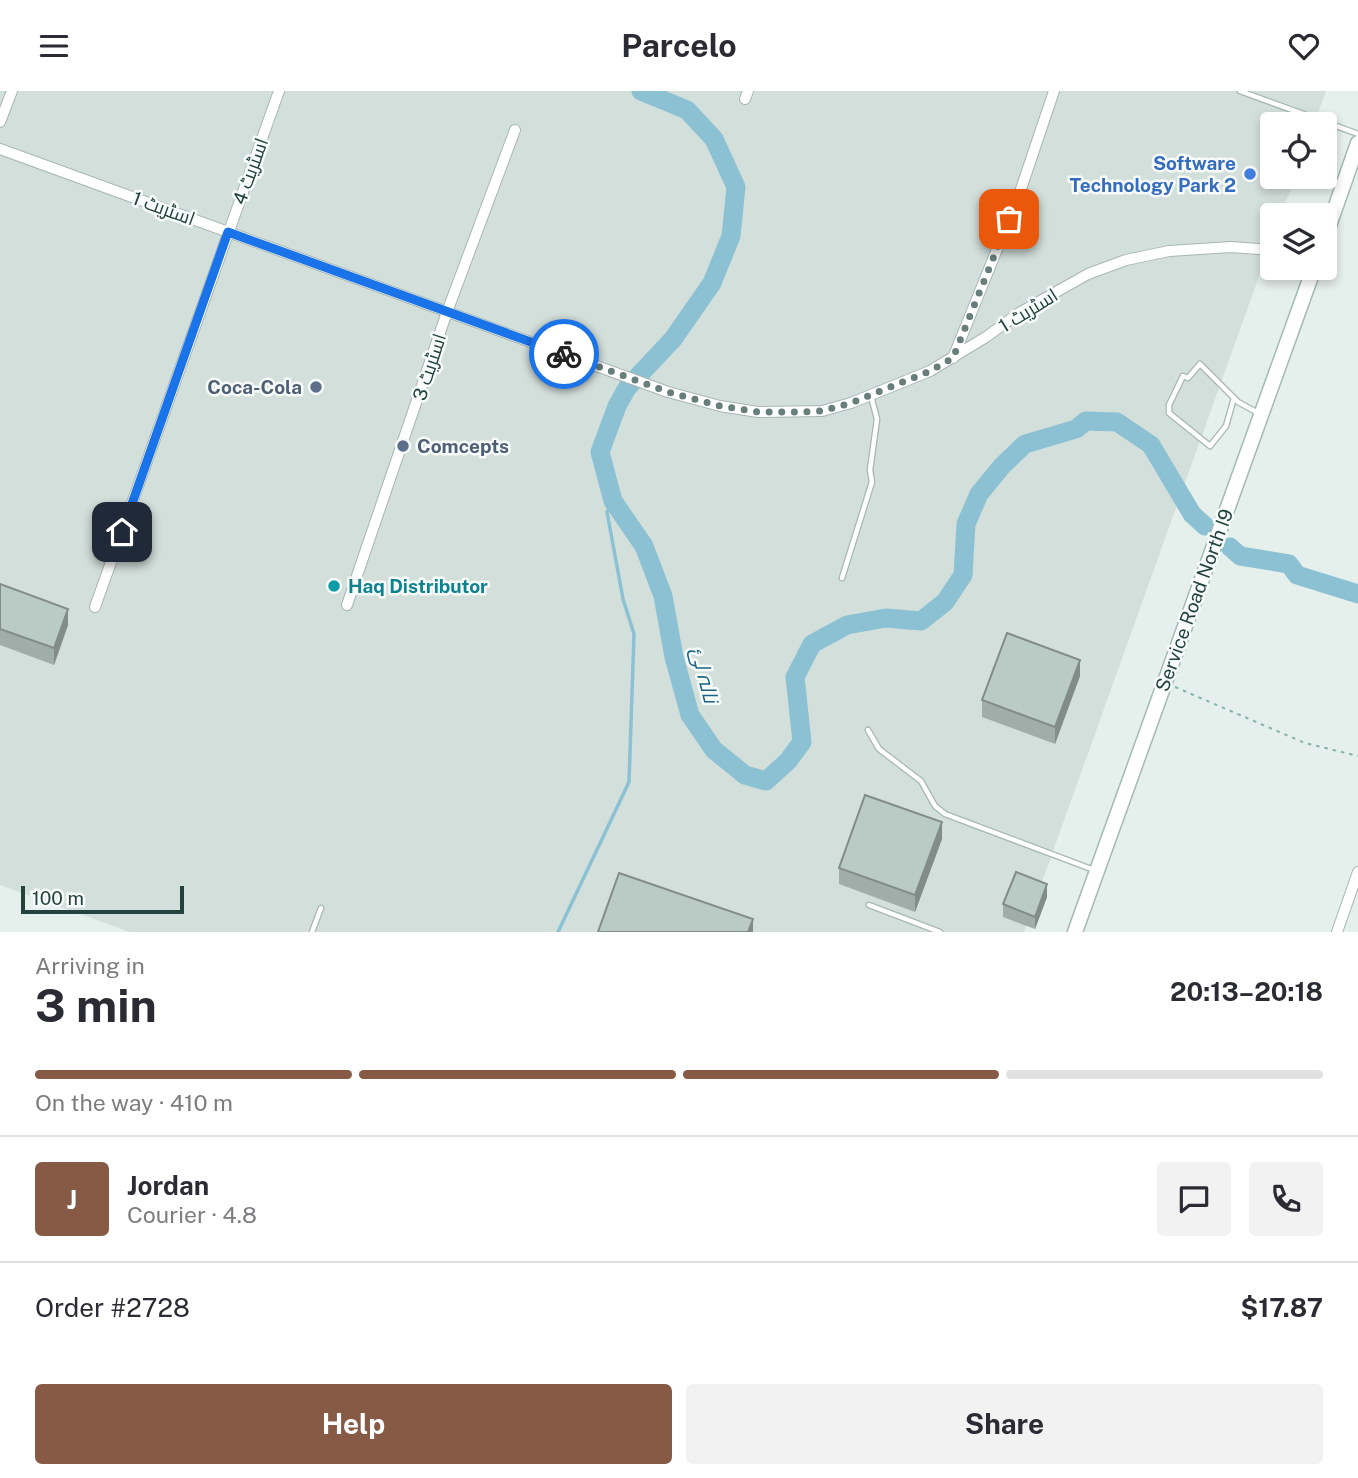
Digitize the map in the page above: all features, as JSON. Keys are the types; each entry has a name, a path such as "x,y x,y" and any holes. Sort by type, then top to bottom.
{"main road":[{"path":"1337,203 1358,143"},
{"name":"Service Road North I9","path":"1075,932 1310,280"}],"street":[{"path":"0,122 12,91"},
{"name":"اسٹریٹ 4","path":"95,607 279,91"},
{"path":"953,358 1019,195 1054,91"},
{"name":"اسٹریٹ 3","path":"347,605 447,312 515,130"},
{"name":"اسٹریٹ 1","path":"0,149 668,392 720,406 758,412 822,411 851,403 930,371 1019,313 1088,274 1126,260 1169,251 1231,247 1260,249"},
{"path":"1337,932 1358,872"}],"lane":[{"path":"1240,91 1358,134"},
{"path":"1234,398 1226,426 1210,446 1170,413 1171,398 1183,376 1188,378 1200,364 1234,398 1261,414"},
{"path":"842,578 872,482 870,470 877,419 871,394"},
{"path":"868,730 879,749 921,781 935,806 944,814 1097,871"},
{"path":"869,905 940,932"},
{"path":"312,932 321,908"}],"path":[{"path":"1165,682 1305,743 1358,756"}],"shaded area":[{"path":"0,91 1326,91 1318,112 1260,112 1260,189 1291,189 1285,203 1260,203 1260,273 1024,932 130,932 0,885"}],"building":[{"path":"0,584 68,609 54,648 0,629"},
{"path":"1007,633 1080,660 1055,727 982,700"},
{"path":"865,795 942,822 915,895 839,868"},
{"path":"1016,872 1047,884 1035,917 1003,904"},
{"path":"619,873 753,919 748,932 598,932"}],"waterway":[{"name":"نالہ لئ","path":"641,91 687,110 714,139 736,187 731,236 712,283 673,339 627,388 617,406 600,452 613,501 644,546 663,596 674,657 690,715 714,750 745,775 766,781 788,761 802,742 795,677 812,644 847,625 886,618 921,621 945,602 963,575 966,524 979,494 1025,444 1076,429 1086,421 1117,422 1151,445 1192,514 1205,526"},
{"path":"558,932 629,782 634,634 623,599 607,512 613,501"},
{"name":"نالہ لئ","path":"1230,547 1240,556 1289,564 1297,575 1358,594"}],"way so far":[{"path":"564,354 668,392 720,406 758,412 799,412 822,411 851,403 930,371 953,358 1009,219"}],"place":[{"name":"Software Technology Park 2","path":"1250,174"},
{"name":"Coca-Cola","path":"316,387"},
{"name":"Comcepts","path":"403,446"},
{"name":"Haq Distributor","path":"334,586"}],"route":[{"path":"122,532 228,232 564,354"}]}
